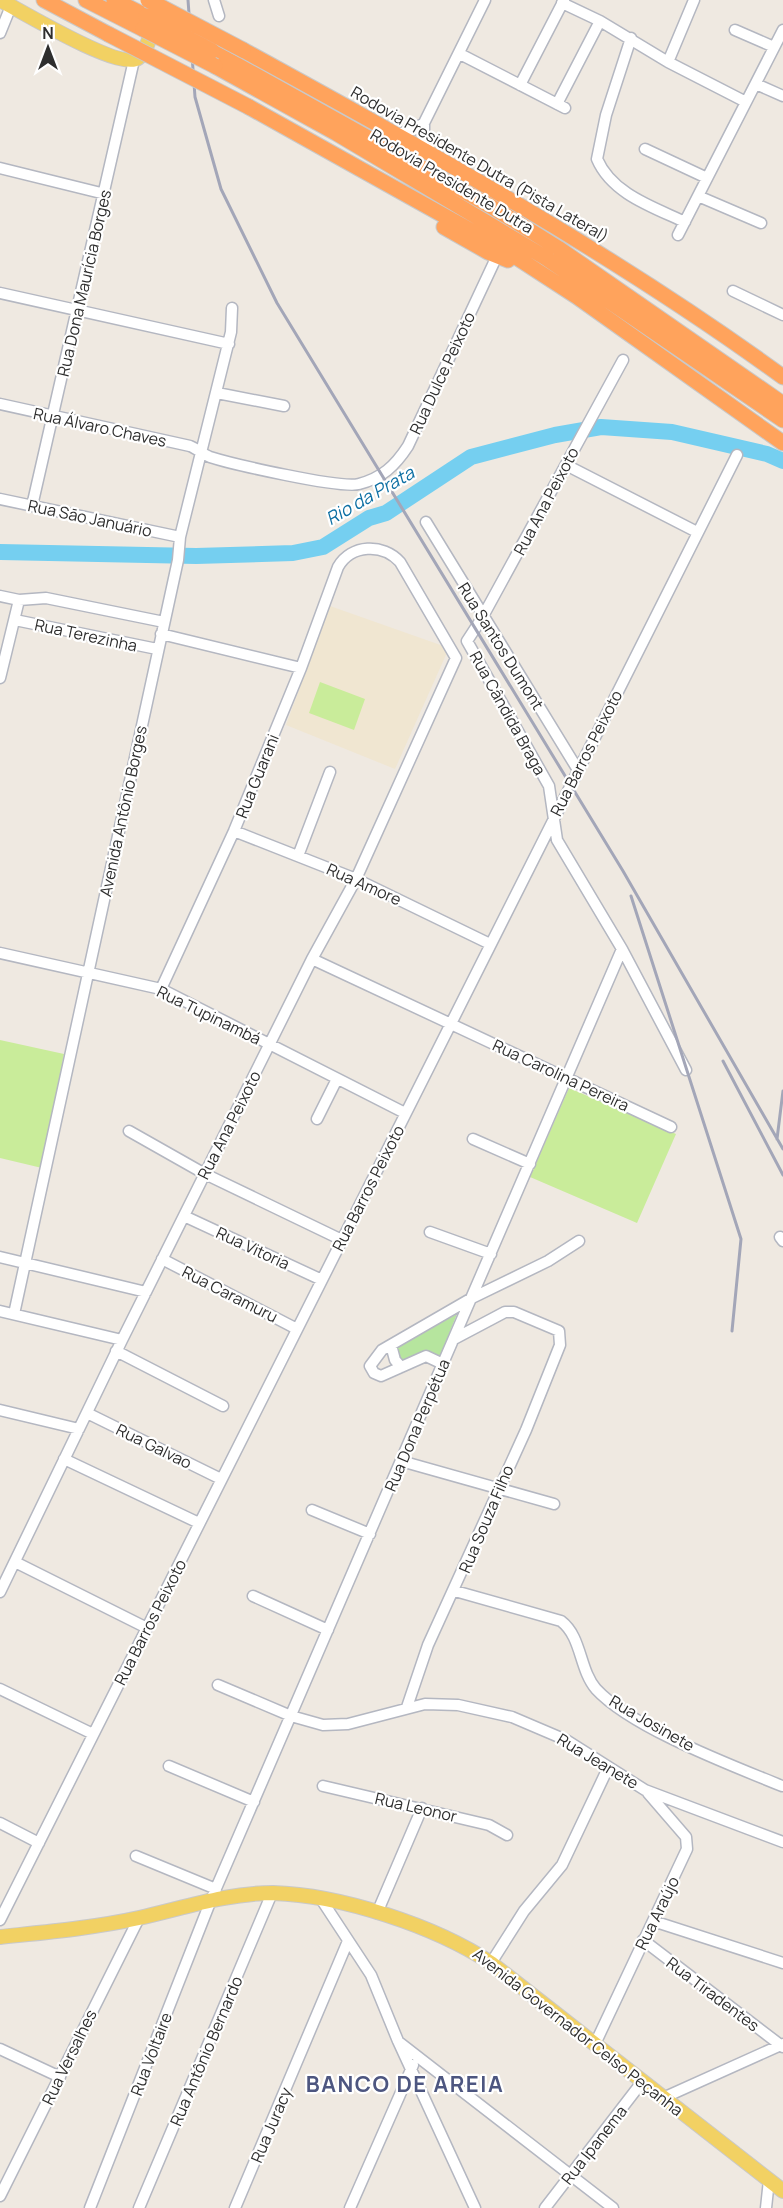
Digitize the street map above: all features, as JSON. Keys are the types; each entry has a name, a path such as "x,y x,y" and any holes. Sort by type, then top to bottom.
{"highway":[{"path":"44,0 249,107 530,266 783,443"},
{"name":"Rodovia Presidente Dutra","path":"86,0 145,23 492,207 558,248 783,404"},
{"name":"Rodovia Presidente Dutra","path":"114,0 145,23"},
{"name":"Rodovia Presidente Dutra (Pista Lateral)","path":"148,0 396,134 585,244 783,378"},
{"name":"Rodovia Presidente Dutra","path":"214,59 555,264 783,420"},
{"path":"292,132 333,165 496,256 530,266"}],"main road":[{"path":"6,3 89,47 115,57 134,60 142,54 148,42 160,0"},
{"name":"Avenida Governador Celso Peçanha","path":"0,1937 78,1929 139,1918 214,1894 272,1893 321,1899 377,1913 445,1936 491,1963 783,2191"}],"street":[{"path":"214,0 219,16"},
{"path":"431,154 424,135 424,123 485,0"},
{"path":"668,62 694,0"},
{"path":"520,85 563,2 631,38 668,62 746,102"},
{"path":"0,33 6,3"},
{"path":"460,54 561,106 600,21"},
{"path":"735,30 774,47"},
{"path":"678,235 783,30"},
{"path":"631,38 606,115 597,159 609,179 629,195 685,222"},
{"name":"Rua Dona Maurícia Borges","path":"32,506 134,60"},
{"path":"756,84 783,96"},
{"path":"396,134 413,130 424,123"},
{"path":"645,149 707,178"},
{"path":"0,168 105,194"},
{"path":"698,196 762,224"},
{"name":"Rua Dulce Peixoto","path":"200,451 209,457 347,486 383,476 401,457 418,428 496,256"},
{"path":"733,291 783,315"},
{"path":"0,293 229,344"},
{"name":"Avenida Antônio Borges","path":"14,1314 178,560 180,541 200,451 229,344 232,308"},
{"name":"Rua Ana Peixoto","path":"467,641 482,618 623,360"},
{"path":"217,393 284,406"},
{"name":"Rua Álvaro Chaves","path":"0,404 190,446 200,451"},
{"name":"Rua Barros Peixoto","path":"0,1920 737,455"},
{"path":"566,465 698,532"},
{"name":"Rua Sāo Januário","path":"0,499 180,541"},
{"name":"Rua Santos Dumont","path":"426,522 482,618 578,770"},
{"name":"Rua Cândida Braga","path":"342,559 364,549 388,551 395,557 456,658"},
{"name":"Rua Guarani","path":"161,989 234,831 301,668 332,579 342,559"},
{"path":"0,596 19,600 46,598 164,622"},
{"path":"0,678 19,600"},
{"name":"Rua Terezinha","path":"15,620 157,650"},
{"name":"Rua Terezinha","path":"161,634 301,668"},
{"name":"Rua Cândida Braga","path":"467,641 549,786 554,815"},
{"name":"Rua Ana Peixoto","path":"0,1592 116,1351 312,959 356,879 456,658"},
{"path":"298,856 330,772"},
{"path":"554,815 557,840 639,979 686,1070"},
{"name":"Rua Amore","path":"234,831 356,879 490,944"},
{"name":"Rua Dona Perpétua","path":"214,1894 622,950"},
{"name":"Rua Tupinambá","path":"0,953 161,989 405,1113"},
{"name":"Rua Carolina Pereira","path":"312,959 671,1127"},
{"path":"317,1119 338,1079"},
{"path":"129,1131 205,1174 342,1240"},
{"path":"474,1139 530,1164"},
{"name":"Rua Vitoria","path":"184,1216 322,1280"},
{"path":"430,1232 491,1254"},
{"path":"443,1364 435,1358 426,1356 381,1376 371,1370 377,1354 391,1345 472,1298 548,1261 579,1241"},
{"path":"0,1257 146,1292"},
{"name":"Rua Caramuru","path":"162,1259 297,1329"},
{"path":"0,1311 122,1340"},
{"name":"Rua Souza Filho","path":"407,1707 428,1646 455,1591 560,1345 559,1330 514,1312 504,1312 454,1339"},
{"path":"391,1345 395,1360 401,1367"},
{"path":"116,1351 223,1406"},
{"path":"0,1410 79,1429"},
{"name":"Rua Galvao","path":"87,1413 221,1479"},
{"path":"64,1459 199,1523"},
{"path":"401,1461 497,1490 554,1504"},
{"path":"312,1510 370,1534"},
{"path":"15,1562 147,1628"},
{"name":"Rua Josinete","path":"455,1591 561,1621 571,1632 585,1671 595,1688 617,1706 706,1754 782,1786"},
{"path":"253,1596 328,1630"},
{"name":"Rua Jeanete","path":"218,1685 291,1716 335,1726 424,1704 458,1705 512,1717 566,1740 645,1790 783,1842"},
{"path":"0,1689 93,1734"},
{"path":"169,1766 254,1802"},
{"path":"491,1963 524,1911 562,1865 608,1768"},
{"name":"Rua Leonor","path":"323,1786 489,1825 507,1835"},
{"name":"Rua Araújo","path":"595,2044 687,1849 688,1842 645,1790"},
{"path":"377,1913 422,1808"},
{"path":"0,1823 39,1843"},
{"path":"136,1856 214,1894"},
{"name":"Rua Antônio Bernardo","path":"139,2208 272,1893"},
{"name":"Rua Voltaire","path":"90,2208 214,1894"},
{"path":"321,1899 371,1975 410,2068 476,2208"},
{"name":"Rua Versalhes","path":"0,2196 139,1918"},
{"path":"653,1921 783,1963"},
{"name":"Rua Tiradentes","path":"643,1940 782,2045"},
{"name":"Rua Juracy","path":"235,2208 348,1941"},
{"path":"398,2041 613,2208"},
{"path":"663,2098 782,2045"},
{"path":"0,2049 60,2077"},
{"path":"350,2208 410,2068 419,2058"},
{"name":"Rua Ipanema","path":"545,2208 642,2082"},
{"path":"766,2208 770,2180"}],"shaded area":[{"path":"330,606 449,648 395,769 286,725"}],"green space":[{"path":"320,682 365,699 354,730 309,713"},
{"path":"0,1040 64,1054 42,1168 0,1158"},
{"path":"569,1088 676,1134 637,1223 530,1177"},
{"path":"457,1314 439,1359 401,1363 396,1348"}],"waterway":[{"name":"Rio da Prata","path":"0,552 196,556 293,553 323,547 369,518 386,513 471,457 555,435 601,427 672,432 767,454 783,461"}],"railway":[{"path":"188,0 195,97 221,189 277,303 623,871 783,1149"},
{"path":"631,896 741,1239 732,1331"},
{"path":"723,1061 783,1175"},
{"path":"777,1139 783,1091"}],"district":[{"name":"BANCO DE AREIA","path":"405,2084"}]}
